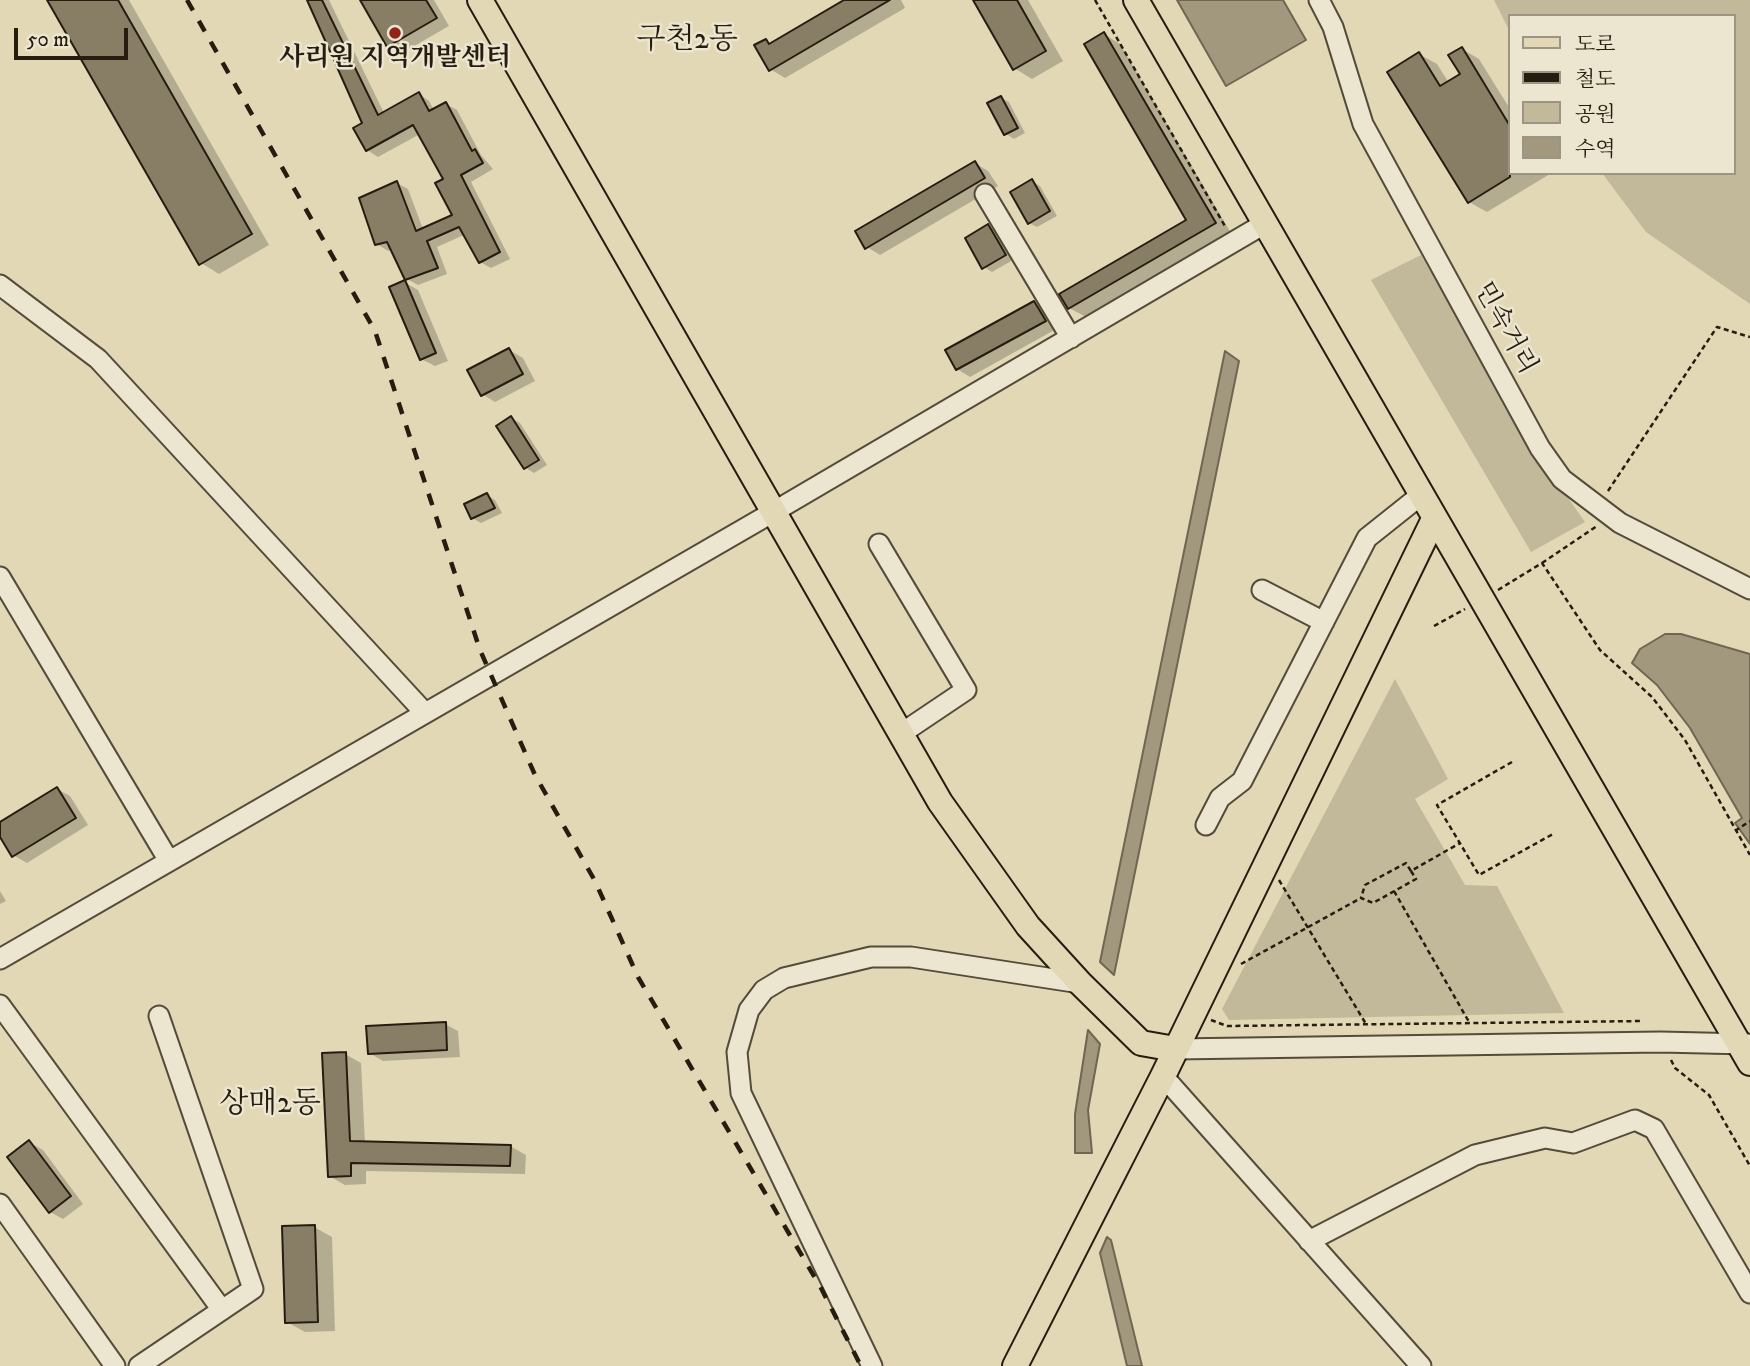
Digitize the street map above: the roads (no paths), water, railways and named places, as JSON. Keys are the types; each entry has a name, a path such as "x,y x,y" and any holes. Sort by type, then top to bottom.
{"main road":[{"path":"480,0 940,802 1020,915 1080,984 1141,1043 1175,1049"},
{"path":"1136,0 1481,600 1746,1050"},
{"path":"1015,1366 1163,1076 1434,519"}],"street":[{"name":"민속거리","path":"1319,0 1333,27 1363,124 1533,436 1562,479 1598,507 1650,539 1750,589"},
{"path":"985,194 1071,338"},
{"path":"0,959 775,512 1264,224"},
{"path":"0,285 98,359 425,713"},
{"path":"1206,825 1220,798 1242,781 1367,538 1421,495"},
{"path":"879,544 966,690 902,733"},
{"path":"0,577 169,861"},
{"path":"1262,590 1324,622"},
{"path":"872,1366 741,1093 737,1052 749,1010 764,990 784,978 871,957 911,957 1080,984"},
{"path":"0,1005 222,1310"},
{"path":"139,1366 253,1289 159,1016"},
{"path":"1175,1049 1660,1042 1746,1050"},
{"path":"1163,1076 1422,1366"},
{"path":"1309,1241 1475,1155 1545,1138 1573,1143 1635,1120 1654,1129 1750,1293"},
{"path":"0,1204 115,1366"}],"water":[{"path":"1177,0 1283,0 1306,40 1226,86"},
{"path":"1225,351 1239,361 1114,975 1100,962"},
{"path":"1665,634 1681,634 1750,654 1750,844 1735,823 1742,818 1690,728 1657,685 1632,663 1640,649"},
{"path":"1088,1030 1100,1044 1088,1110 1092,1153 1075,1153 1075,1114"},
{"path":"1107,1237 1111,1240 1142,1366 1127,1366 1100,1253"}],"railway":[{"path":"187,0 375,331 480,650 535,775 595,881 638,977 821,1288 861,1366"}],"place":[{"name":"사리원 지역개발센터","path":"395,33"}],"district":[{"name":"구천2동","path":"687,42"},
{"name":"상매2동","path":"270,1106"}]}
